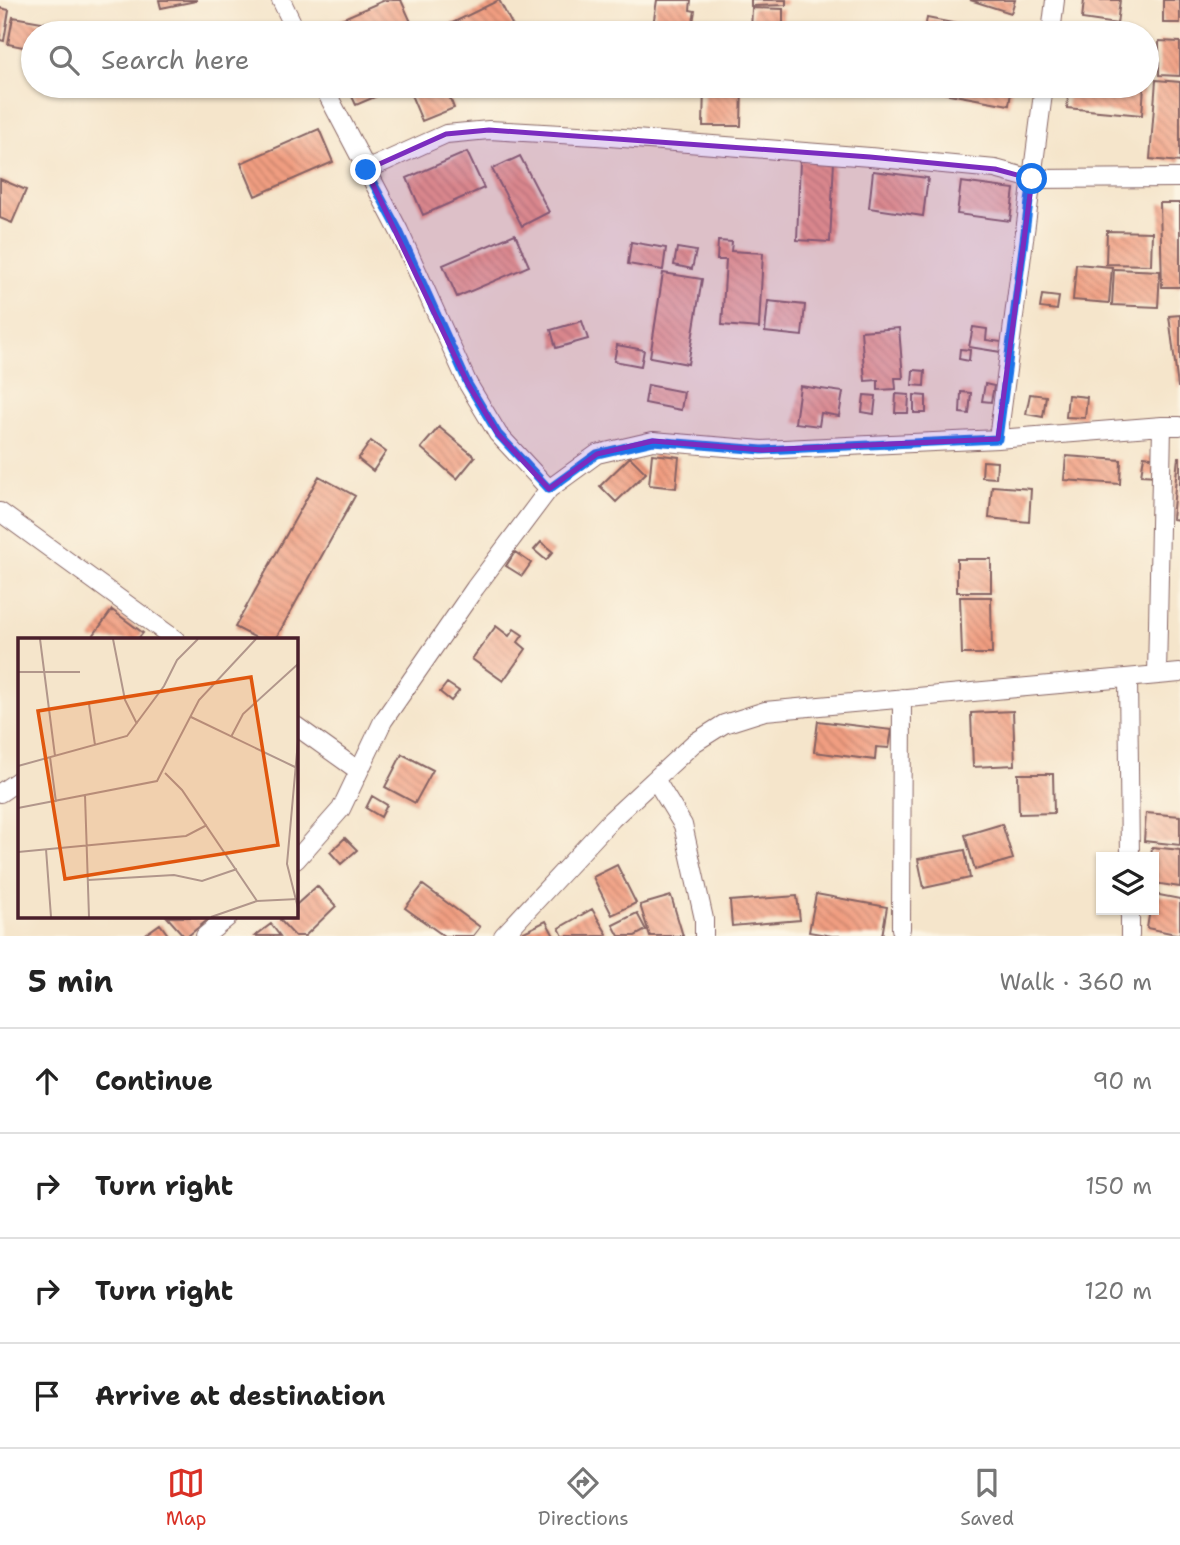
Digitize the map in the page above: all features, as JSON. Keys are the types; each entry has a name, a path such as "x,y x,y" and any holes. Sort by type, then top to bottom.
{"street":[{"path":"281,0 291,21"},
{"path":"1052,21 1055,0"},
{"path":"329,98 399,231 468,384 498,434 549,489"},
{"path":"998,439 1042,98"},
{"path":"366,170 446,134 489,130 870,157 995,169 1032,179 1180,178"},
{"path":"298,858 341,809 383,721 475,588 549,489 597,454 653,441 762,450 998,439 1171,426 1157,675"},
{"path":"0,512 153,634"},
{"path":"503,936 612,819 694,743 724,724 765,710 1180,673"},
{"path":"1128,678 1130,852"},
{"path":"901,929 902,698"},
{"path":"298,727 359,771"},
{"path":"655,779 683,825 704,919 704,936"},
{"path":"0,793 18,781"},
{"path":"1130,915 1130,936"},
{"path":"205,936 227,918"}],"highlighted area":[{"path":"489,130 870,157 995,169 1032,179 998,439 762,450 653,441 597,454 549,489 498,434 468,384 366,170 446,134"}],"building":[{"path":"159,0 196,0 196,1 161,8"},
{"path":"385,0 401,0 410,21 337,21"},
{"path":"499,0 510,21 456,21"},
{"path":"657,0 691,0 690,10 695,11 693,21 654,21"},
{"path":"751,0 786,0 786,5 751,6"},
{"path":"970,0 1015,0 1011,13"},
{"path":"1084,0 1120,0 1117,21 1082,19"},
{"path":"1163,0 1180,0 1180,23 1163,23"},
{"path":"0,8 9,10 4,41 0,40"},
{"path":"752,8 783,9 783,21 751,21"},
{"path":"13,17 36,21 21,21 21,47 8,44"},
{"path":"1159,41 1180,42 1180,76 1159,75"},
{"path":"1159,80 1180,82 1180,162 1150,159 1155,98 1159,98"},
{"path":"353,98 372,98 356,105"},
{"path":"412,98 450,98 454,108 422,121"},
{"path":"704,98 742,98 741,126 703,126"},
{"path":"971,98 1010,98 1009,105"},
{"path":"1068,98 1143,98 1142,115 1067,108"},
{"path":"319,129 333,162 255,196 241,163"},
{"path":"467,152 484,188 423,215 407,178"},
{"path":"520,156 549,212 522,226 492,169"},
{"path":"800,160 834,161 830,242 797,240"},
{"path":"873,171 928,178 923,216 869,208"},
{"path":"0,179 26,190 12,223 0,218"},
{"path":"961,182 1014,189 1010,221 957,214"},
{"path":"1160,203 1180,203 1180,287 1162,287"},
{"path":"1107,231 1152,232 1151,265 1106,264"},
{"path":"515,234 529,266 457,297 443,265"},
{"path":"718,241 732,242 731,251 763,253 759,328 722,325 726,260 717,260"},
{"path":"631,242 666,248 663,270 628,264"},
{"path":"677,248 696,251 692,269 674,265"},
{"path":"1076,264 1112,267 1109,303 1073,300"},
{"path":"1114,269 1160,271 1158,307 1112,305"},
{"path":"663,273 702,279 688,364 650,357"},
{"path":"1042,295 1059,297 1057,310 1040,308"},
{"path":"768,301 805,305 802,336 765,332"},
{"path":"1180,315 1180,387 1178,387 1169,316"},
{"path":"582,321 588,339 556,348 551,330"},
{"path":"973,327 987,329 986,340 1002,342 1001,352 969,347"},
{"path":"899,328 903,378 895,378 896,389 878,390 878,380 865,381 861,331"},
{"path":"617,345 644,350 641,366 614,361"},
{"path":"960,349 970,350 969,361 959,359"},
{"path":"913,370 925,371 924,386 912,385"},
{"path":"985,384 994,386 991,402 982,401"},
{"path":"648,385 684,392 681,410 645,403"},
{"path":"800,386 843,392 839,416 821,413 819,426 795,423"},
{"path":"961,392 971,393 969,414 960,413"},
{"path":"896,394 909,395 908,413 895,413"},
{"path":"1030,394 1046,396 1043,417 1026,414"},
{"path":"864,395 876,396 874,414 862,412"},
{"path":"914,395 926,396 926,413 914,413"},
{"path":"1068,395 1087,397 1085,418 1066,417"},
{"path":"439,427 475,457 457,479 421,448"},
{"path":"371,441 386,452 373,471 358,459"},
{"path":"652,454 679,457 676,488 649,485"},
{"path":"1066,456 1121,460 1120,484 1064,480"},
{"path":"1144,456 1159,458 1157,476 1141,475"},
{"path":"630,457 646,473 616,502 600,486"},
{"path":"1180,457 1180,520 1172,519"},
{"path":"983,461 997,462 996,478 982,477"},
{"path":"319,476 355,496 276,638 256,638 235,627"},
{"path":"992,486 1031,489 1029,522 989,518"},
{"path":"541,542 553,552 546,560 534,550"},
{"path":"515,552 531,563 522,576 506,566"},
{"path":"957,559 991,559 991,592 957,592"},
{"path":"960,597 991,597 992,654 962,654"},
{"path":"112,610 143,633 139,638 91,638"},
{"path":"496,626 509,636 514,629 523,635 518,642 526,649 503,681 472,659"},
{"path":"447,683 459,691 451,701 440,692"},
{"path":"1013,711 1015,765 973,767 971,713"},
{"path":"818,721 892,730 889,748 876,747 875,760 814,752"},
{"path":"402,754 433,770 415,803 385,787"},
{"path":"1018,774 1053,774 1054,813 1019,814"},
{"path":"372,796 387,805 381,817 366,808"},
{"path":"1146,813 1180,816 1180,845 1144,841"},
{"path":"1002,824 1013,859 975,870 965,835"},
{"path":"345,838 357,850 341,864 330,852"},
{"path":"1152,847 1180,850 1180,887 1159,884 1159,852 1152,852"},
{"path":"965,850 970,878 924,888 918,859"},
{"path":"617,865 636,903 612,915 593,877"},
{"path":"423,885 480,927 473,936 444,936 405,908"},
{"path":"317,886 336,906 305,936 295,936 280,920 298,918 298,903"},
{"path":"816,894 887,907 882,936 832,936 809,932"},
{"path":"1159,895 1180,899 1180,935 1147,928 1149,915 1159,915"},
{"path":"671,896 683,936 650,936 640,905"},
{"path":"797,896 800,920 732,926 730,901"},
{"path":"592,909 607,934 563,936 559,928"},
{"path":"637,913 646,930 635,936 619,936 613,925"},
{"path":"168,918 210,918 188,936 184,936"},
{"path":"546,921 554,936 516,936"},
{"path":"160,924 169,936 143,936"},
{"path":"271,924 280,936 255,936"}],"route":[{"path":"366,170 399,231 468,384 498,434 549,489 597,454 653,441 762,450 998,439 1032,179"}]}
